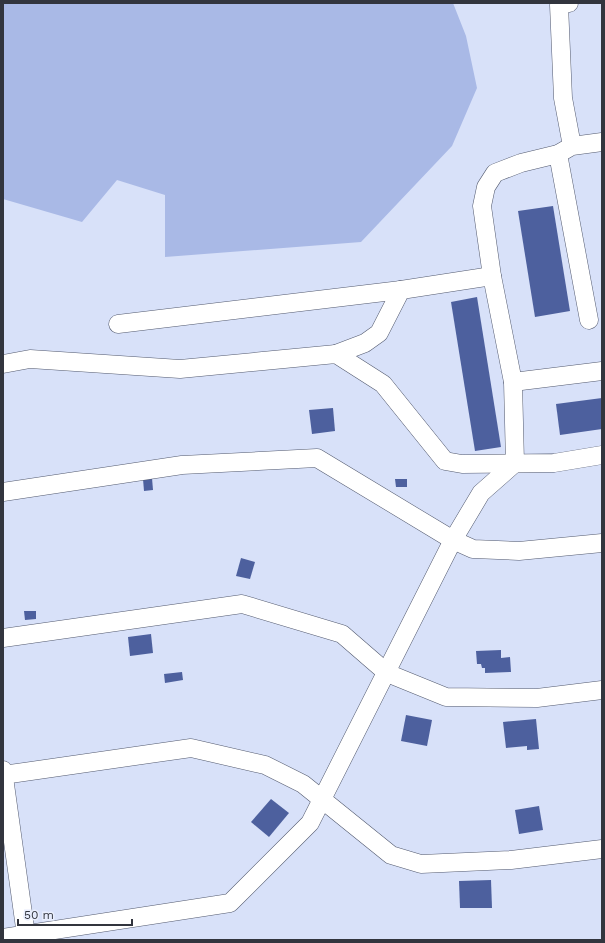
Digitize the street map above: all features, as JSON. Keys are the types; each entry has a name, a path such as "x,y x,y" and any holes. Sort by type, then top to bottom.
{"street":[{"path":"568,3 559,5 565,150 589,320"},
{"path":"3,938 230,903 310,823 453,540 481,493 515,463 513,382 492,276 482,206 486,187 495,173 521,163 565,150 602,142"},
{"path":"118,324 401,290 492,276"},
{"path":"3,364 30,359 180,368 336,354 364,343 379,333 401,290"},
{"path":"336,354 383,384 445,461 462,464 554,463 602,455"},
{"path":"513,382 602,371"},
{"path":"3,492 182,465 317,458 453,540 473,549 519,551 602,543"},
{"path":"3,638 242,604 342,634 387,673 446,697 537,698 602,690"},
{"path":"26,935 3,773 191,748 265,765 303,784 322,801 391,855 421,864 511,860 602,849"}],"shaded area":[{"path":"3,3 453,3 466,36 477,88 452,146 361,242 165,257 165,195 117,180 82,222 3,199"}],"building":[{"path":"553,206 570,311 535,317 518,211"},
{"path":"477,297 501,447 475,451 451,302"},
{"path":"602,398 602,429 560,435 556,404"},
{"path":"333,408 335,431 312,434 309,410"},
{"path":"152,478 153,490 144,491 143,479"},
{"path":"395,479 407,479 407,487 396,487"},
{"path":"241,558 255,562 250,579 236,576"},
{"path":"24,611 36,611 36,619 25,620"},
{"path":"151,634 153,653 130,656 128,637"},
{"path":"501,650 501,658 510,657 511,672 485,673 485,668 482,668 481,664 477,664 476,651"},
{"path":"182,672 183,680 165,683 164,674"},
{"path":"406,715 432,720 427,746 401,741"},
{"path":"536,719 539,749 527,750 527,746 506,748 503,722"},
{"path":"271,799 289,813 269,837 251,822"},
{"path":"539,806 543,830 519,834 515,810"},
{"path":"491,880 492,908 460,908 459,881"}]}
